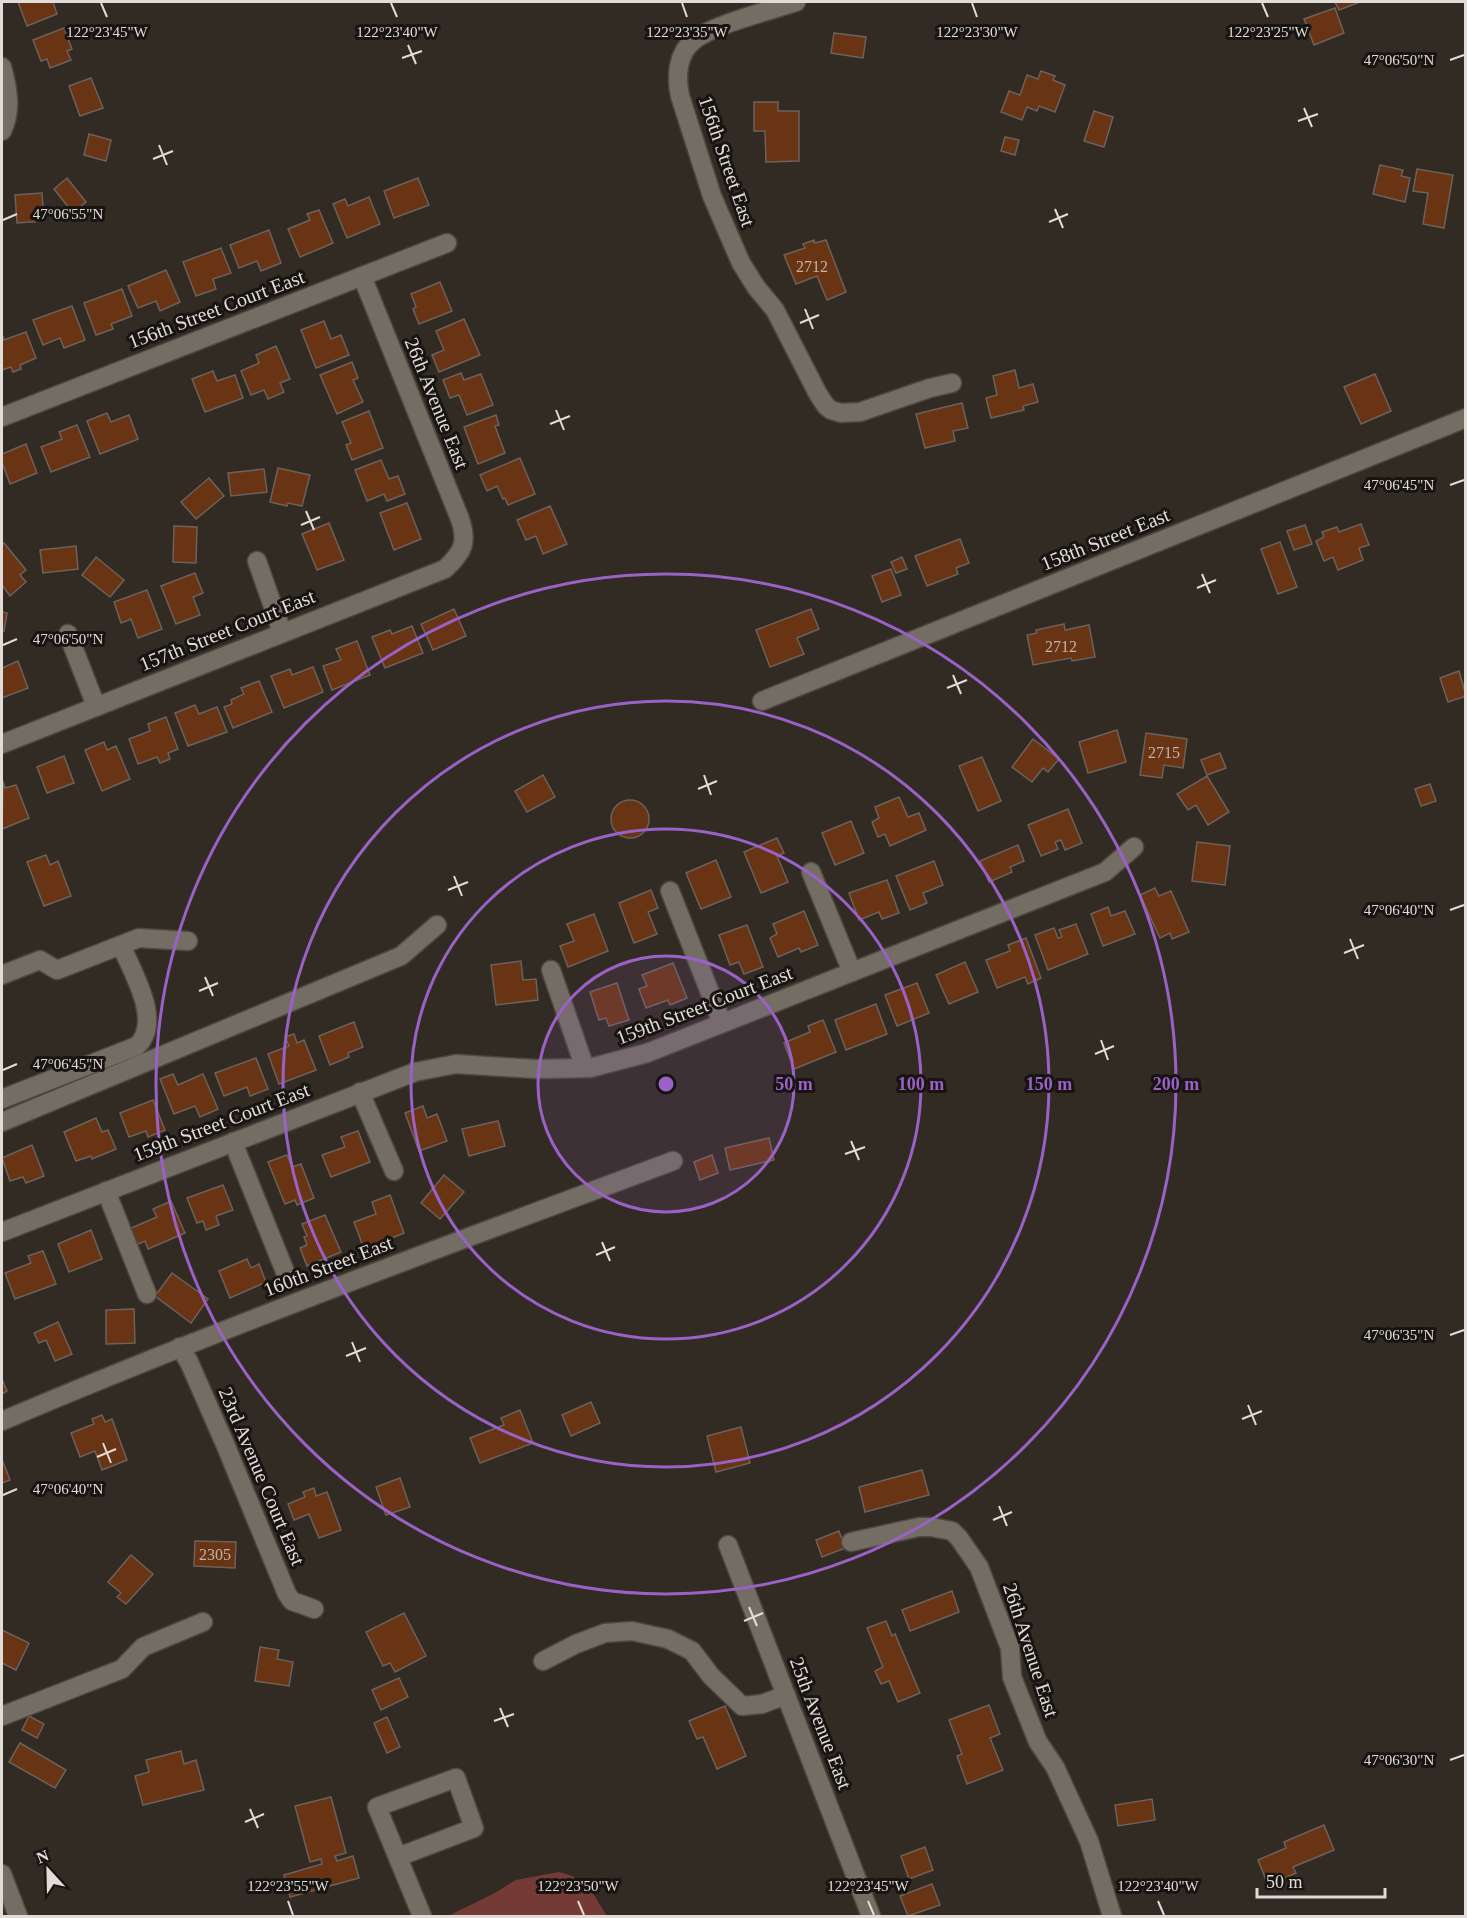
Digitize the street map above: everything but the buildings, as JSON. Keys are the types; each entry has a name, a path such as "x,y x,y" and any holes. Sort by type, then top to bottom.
{"street":[{"name":"156th Street East","path":"796,2 717,28 691,42 679,61 677,83 712,196 741,263 756,287 775,310 818,394 831,410 841,413 860,412 930,388 952,383"},
{"path":"2,67 9,103 3,129"},
{"name":"156th Street Court East","path":"2,417 447,243"},
{"name":"26th Avenue East","path":"362,276 460,519 464,532 462,548"},
{"name":"158th Street East","path":"762,700 1466,418"},
{"name":"157th Street Court East","path":"2,744 445,569 460,555 462,548"},
{"path":"257,561 282,632"},
{"path":"68,634 96,706"},
{"name":"159th Street Court East","path":"2,1232 415,1071 456,1064 535,1069 585,1068 647,1053 1105,872 1134,847"},
{"path":"811,872 852,972"},
{"path":"670,891 723,1023"},
{"path":"2,1122 401,956 437,925"},
{"path":"2,975 40,960 57,970 139,938 188,941"},
{"path":"2,1099 137,1046 141,1042 147,1030 145,1001 121,945"},
{"path":"551,970 585,1068"},
{"path":"360,1092 394,1171"},
{"path":"233,1142 286,1274"},
{"name":"160th Street East","path":"2,1421 180,1347 347,1282 673,1161"},
{"path":"106,1191 147,1294"},
{"name":"23rd Avenue Court East","path":"180,1347 207,1403 287,1594 292,1601 314,1609"},
{"name":"26th Avenue East","path":"851,1542 919,1527 952,1532 959,1538 979,1567 1010,1648 1012,1677 1038,1742 1055,1767 1089,1841 1112,1917"},
{"name":"25th Avenue East","path":"729,1545 871,1917"},
{"path":"2,1716 122,1670 143,1647 203,1622"},
{"path":"543,1661 576,1644 605,1633 632,1631 669,1639 692,1651 711,1676 742,1706 762,1704 786,1695"},
{"path":"398,1857 474,1828 456,1778 377,1807 422,1917"},
{"path":"2,1874 18,1917"}],"shaded area":[{"path":"559,1872 577,1878 583,1883 593,1893 607,1916 450,1916 516,1880"}]}
